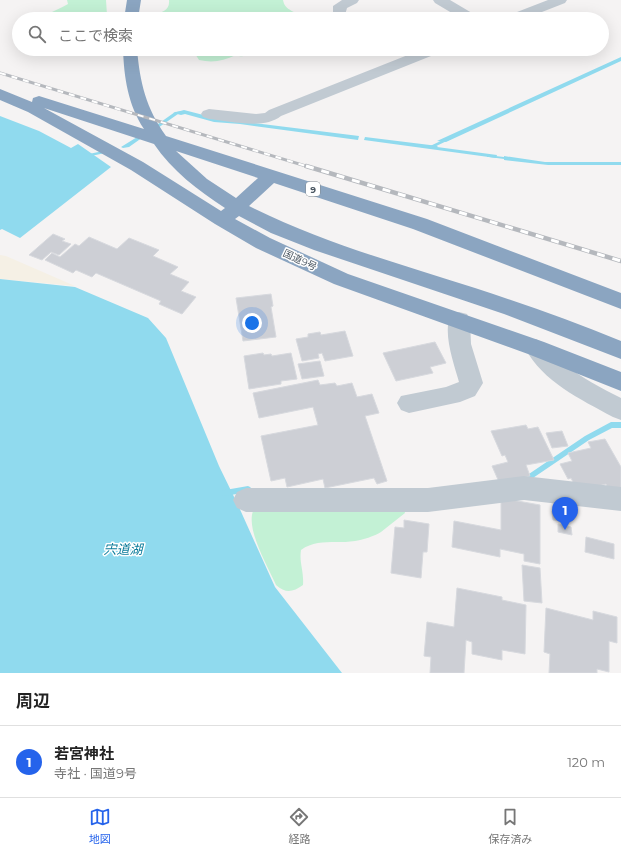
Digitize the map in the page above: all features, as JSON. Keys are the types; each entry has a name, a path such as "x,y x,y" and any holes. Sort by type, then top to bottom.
{"highway":[{"path":"132,12 134,0"},
{"path":"142,12 143,0"},
{"path":"130,56 137,97 145,119 151,130 179,164 206,187 228,202 257,218 312,242 533,315 621,350"},
{"path":"142,56 144,81 152,107 164,128 190,160 230,191 268,211 318,233 495,291 621,338"},
{"name":"9","path":"0,89 200,152 420,224 615,296"},
{"name":"国道9号","path":"0,94 34,109 131,162 222,220 263,243 341,279 460,320 621,382"},
{"path":"131,162 200,152"},
{"path":"222,220 271,176"}],"street":[{"path":"340,12 340,6 352,0"},
{"path":"440,0 460,12"},
{"path":"530,12 560,0"},
{"path":"210,114 256,119 269,118 275,113 418,56"},
{"path":"409,404 455,394 470,387 470,377 460,344 460,320"},
{"path":"536,348 554,369 573,383 621,410"},
{"path":"246,500 428,500 524,488 621,499"}],"green space":[{"path":"67,0 106,0 107,12 52,12 68,4"},
{"path":"169,0 283,0 286,7 294,12 162,12 167,9"},
{"path":"196,56 234,56 222,60 199,60"},
{"path":"404,509 405,513 381,532 365,539 348,542 327,542 314,544 301,550 303,585 290,591 283,590 276,585 263,559 255,538 252,519 253,511"}],"sand":[{"path":"0,255 6,256 75,286 0,279"}],"water":[{"path":"621,57 621,61 446,142 437,141"},
{"path":"184,110 215,118 359,136 358,140 240,124 214,122 185,114 181,115 173,113"},
{"path":"0,116 39,131 71,148 78,144 111,167 20,238 2,229 0,230"},
{"path":"365,137 497,155 496,158 364,140"},
{"path":"504,156 545,162 621,162 621,165 548,165 504,160"},
{"name":"宍道湖","path":"0,279 75,287 148,318 166,338 219,466 275,587 342,673 0,673"}],"building":[{"path":"53,234 65,239 62,241 71,244 59,255 51,252 42,260 29,255"},
{"path":"89,237 117,249 129,238 159,250 153,256 178,267 170,274 189,282 181,291 196,297 182,314 159,304 161,301 96,273 92,277 76,270 73,273 45,260 52,253 60,257 75,244 79,246"},
{"path":"271,294 273,306 271,307 276,337 243,341 236,298"},
{"path":"345,331 353,356 325,361 322,353 318,354 319,358 302,361 296,339 308,337 308,334 320,332 321,335"},
{"path":"435,342 446,363 430,367 433,373 396,381 383,353"},
{"path":"263,353 264,355 271,354 272,356 291,353 297,379 281,381 281,384 249,389 244,356"},
{"path":"320,361 324,376 302,379 298,364"},
{"path":"318,380 320,385 335,383 337,386 352,383 357,397 372,394 379,413 365,416 387,481 377,484 374,478 325,488 323,479 287,487 285,478 271,481 261,436 318,425 313,407 259,418 253,393"},
{"path":"526,425 528,429 538,427 554,460 526,465 530,476 499,482 492,466 508,462 505,455 502,456 491,431"},
{"path":"562,431 568,446 552,448 546,433"},
{"path":"605,439 621,467 621,492 611,494 606,484 585,489 575,486 571,478 568,479 560,464 572,461 568,453 591,448 588,442"},
{"path":"501,498 540,505 540,564 524,561 524,554 500,549 500,557 452,547 454,521 501,530"},
{"path":"552,511 561,513 562,521 553,520"},
{"path":"404,520 429,524 427,552 423,552 421,578 391,573 395,527 404,528"},
{"path":"558,524 571,527 572,535 558,532"},
{"path":"586,537 614,544 614,559 585,552"},
{"path":"522,565 540,568 542,603 524,601"},
{"path":"457,588 502,597 502,600 526,605 525,654 502,650 502,660 472,654 472,642 466,640 464,673 430,673 431,657 424,656 427,622 454,627"},
{"path":"546,608 593,620 593,611 617,617 617,643 609,641 609,672 597,669 597,673 549,673 550,654 544,652"}],"waterway":[{"path":"153,129 177,113 183,112"},
{"path":"123,147 144,135"},
{"path":"430,147 449,139"},
{"path":"86,156 108,151"},
{"path":"489,156 512,159"},
{"path":"525,480 587,438 611,425 621,425"},
{"path":"225,493 248,489"}],"railway":[{"path":"0,73 309,167"},
{"path":"306,166 621,261"}],"place":[{"name":"若宮神社","path":"565,530"}]}
